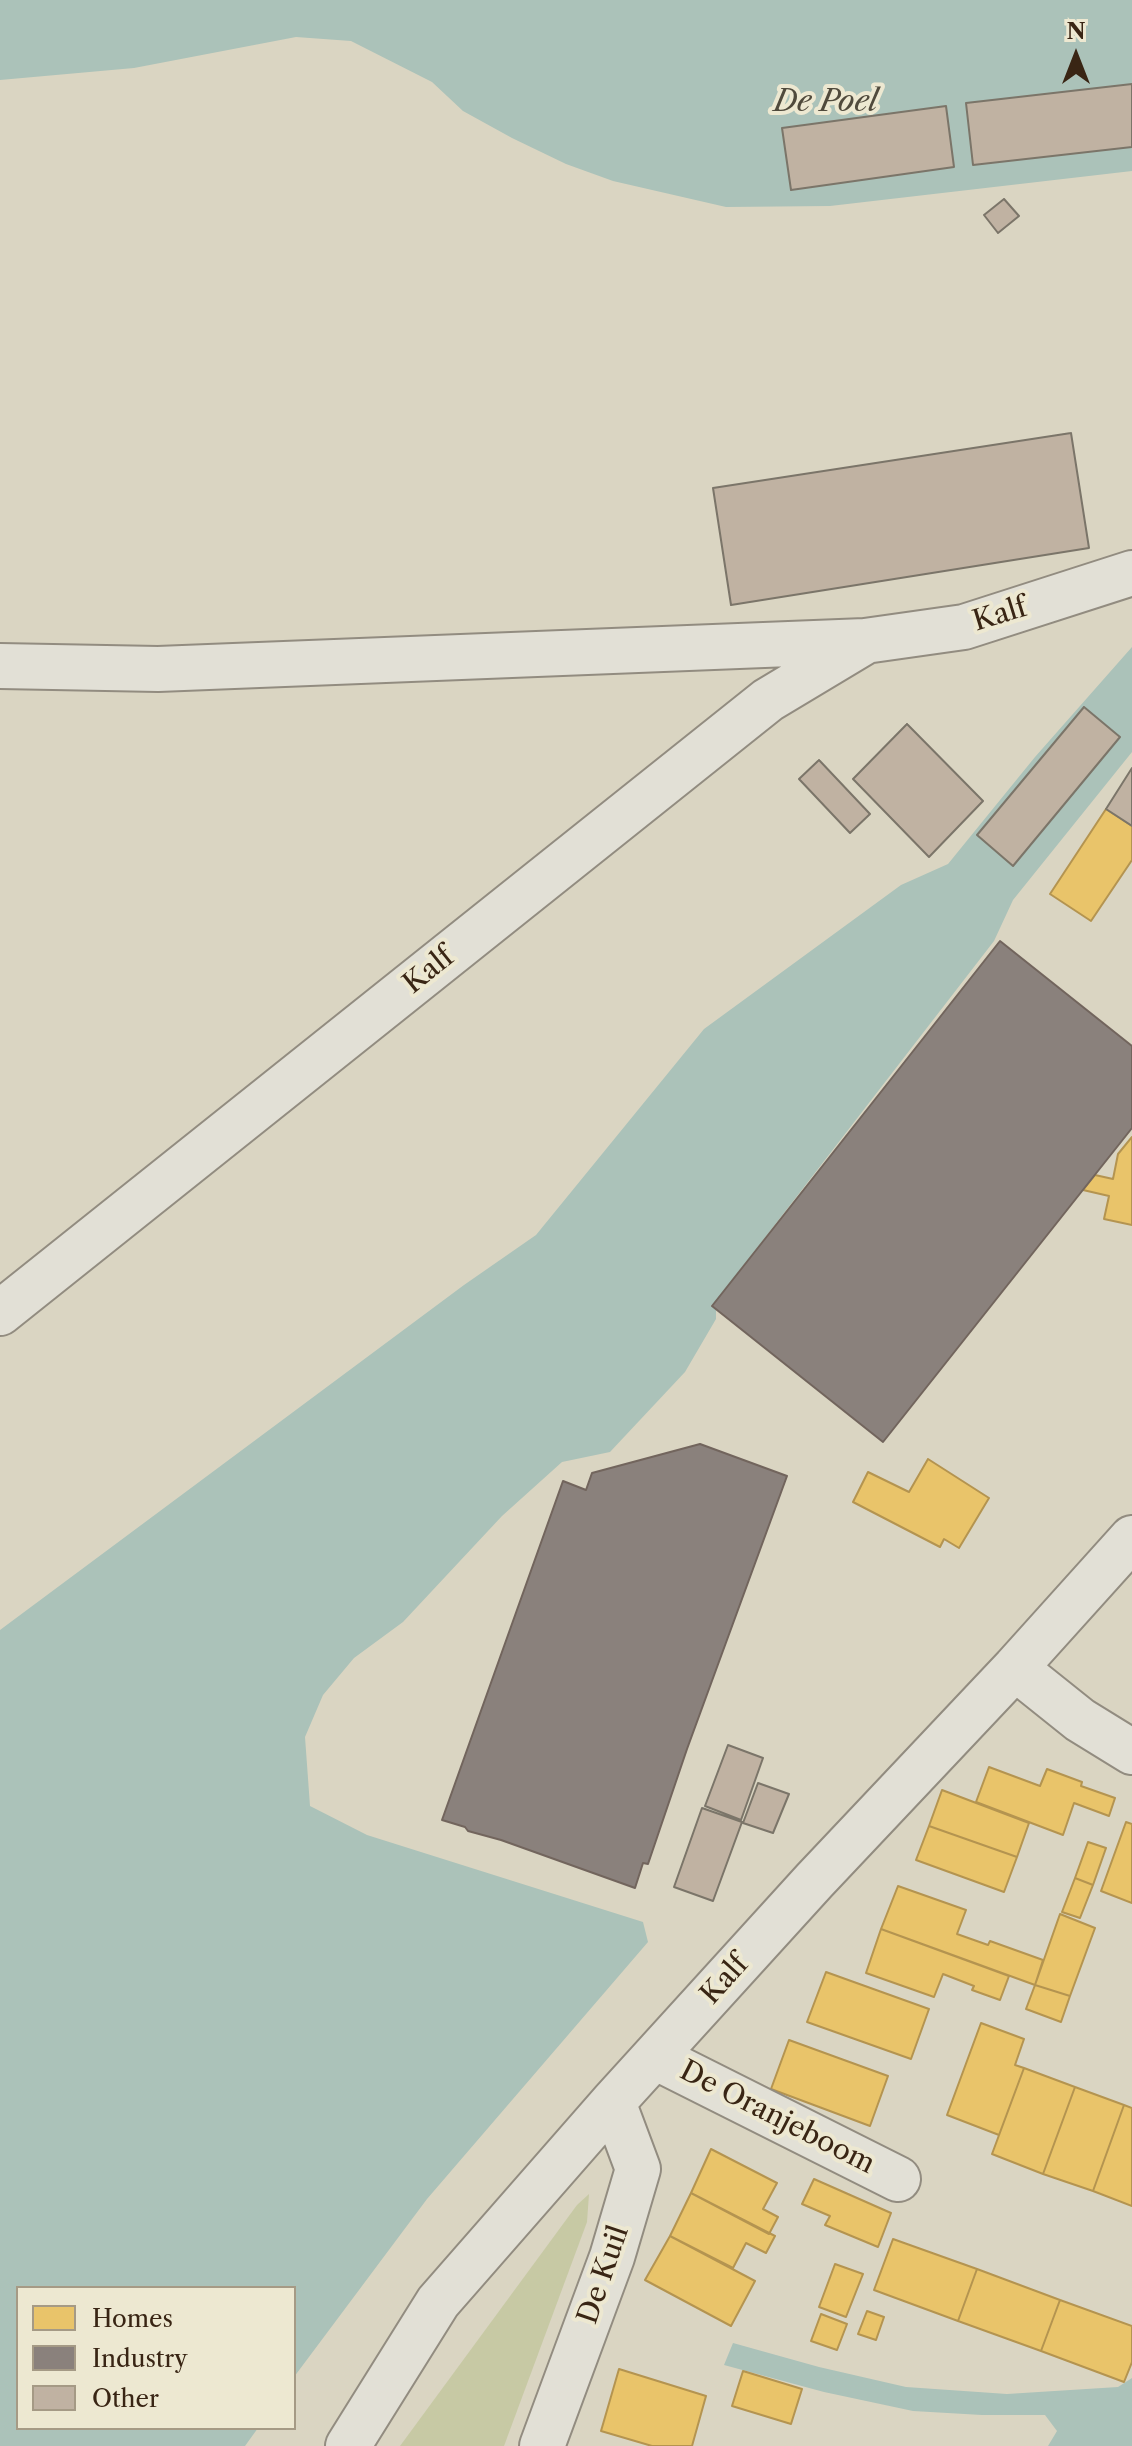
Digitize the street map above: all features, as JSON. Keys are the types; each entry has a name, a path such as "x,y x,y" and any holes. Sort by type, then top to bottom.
{"street":[{"name":"Kalf","path":"0,666 158,669 865,641 964,627 1132,573"},
{"name":"Kalf","path":"0,1313 768,700 865,641"},
{"name":"Kalf","path":"348,2446 438,2302 613,2102 1132,1538"},
{"path":"1015,1668 1080,1720 1132,1752"},
{"name":"De Oranjeboom","path":"655,2057 898,2179"},
{"name":"De Kuil","path":"542,2446 612,2257 638,2169 613,2102"}],"green space":[{"path":"589,2194 587,2222 504,2446 400,2446 577,2205"}],"water":[{"name":"De Poel","path":"0,0 1132,0 1132,171 830,206 726,207 613,181 566,164 463,111 432,82 351,41 296,37 134,68 0,80"},
{"path":"1132,647 1132,752 1013,900 994,941 716,1301 716,1319 685,1372 610,1452 562,1462 502,1516 403,1622 354,1658 323,1695 305,1737 310,1806 367,1835 643,1922 648,1942 427,2199 296,2374 296,2286 16,2286 16,2430 257,2430 245,2446 0,2446 0,1630 464,1285 536,1235 704,1029 901,885 948,864 1035,757"},
{"path":"733,2343 906,2387 1007,2394 1118,2387 1132,2378 1132,2446 1048,2446 1057,2431 1045,2415 913,2411 824,2392 724,2365"}],"building: Homes":[{"path":"1106,809 1132,826 1132,860 1091,921 1050,894"},
{"path":"1132,1137 1132,1225 1104,1219 1109,1196 1083,1190 1095,1175 1113,1179 1118,1154"},
{"path":"928,1459 989,1498 959,1548 944,1539 940,1547 853,1502 868,1472 909,1492"},
{"path":"989,1767 1040,1786 1047,1769 1115,1798 1109,1816 1074,1803 1063,1835 976,1802"},
{"path":"942,1790 1029,1823 1017,1857 929,1826"},
{"path":"1126,1822 1132,1824 1132,1903 1101,1891"},
{"path":"929,1826 1017,1857 1004,1892 916,1860"},
{"path":"1088,1842 1106,1848 1093,1885 1075,1878"},
{"path":"1075,1878 1093,1885 1080,1918 1062,1912"},
{"path":"898,1886 966,1910 957,1934 988,1945 990,1941 1043,1960 1035,1985 881,1929"},
{"path":"1060,1914 1095,1928 1070,1996 1035,1985"},
{"path":"881,1929 1009,1976 1000,2000 972,1990 974,1986 943,1974 934,1997 866,1973"},
{"path":"826,1972 929,2009 911,2059 807,2022"},
{"path":"1035,1985 1070,1996 1061,2022 1026,2009"},
{"path":"981,2023 1024,2039 1015,2065 1024,2068 999,2135 947,2115"},
{"path":"789,2040 888,2076 870,2126 771,2089"},
{"path":"1024,2068 1075,2087 1043,2174 992,2154"},
{"path":"1075,2087 1124,2105 1093,2191 1043,2174"},
{"path":"1124,2105 1132,2108 1132,2206 1093,2191"},
{"path":"711,2149 777,2183 763,2209 778,2217 769,2234 691,2193"},
{"path":"814,2179 891,2213 878,2247 825,2225 830,2216 802,2204"},
{"path":"691,2193 775,2236 766,2253 746,2243 733,2268 670,2236"},
{"path":"670,2236 755,2281 731,2326 645,2280"},
{"path":"893,2239 977,2269 958,2321 874,2290"},
{"path":"835,2264 863,2274 846,2317 819,2307"},
{"path":"977,2269 1060,2300 1041,2351 958,2321"},
{"path":"1060,2300 1132,2326 1132,2362 1124,2382 1041,2351"},
{"path":"867,2311 884,2317 876,2340 858,2334"},
{"path":"821,2314 847,2324 837,2350 811,2341"},
{"path":"619,2369 706,2396 692,2446 652,2446 601,2431"},
{"path":"743,2371 802,2389 791,2424 732,2406"}],"building: Industry":[{"path":"1000,941 1132,1046 1132,1128 883,1442 712,1306"},
{"path":"700,1444 787,1476 648,1864 643,1863 635,1888 442,1820 563,1481 586,1490 592,1473"}],"building: Other":[{"path":"1132,84 1132,147 973,165 966,103"},
{"path":"946,106 954,167 791,190 782,128"},
{"path":"1004,199 1019,216 998,233 984,215"},
{"path":"1071,433 1089,548 731,605 713,488"},
{"path":"1084,707 1120,737 1013,866 977,835"},
{"path":"907,724 983,801 929,857 853,779"},
{"path":"819,760 870,814 850,833 799,779"},
{"path":"1132,768 1132,826 1106,809"},
{"path":"728,1745 763,1758 741,1820 705,1806"},
{"path":"758,1783 789,1794 773,1833 743,1823"},
{"path":"702,1808 742,1822 713,1901 674,1887"}]}
